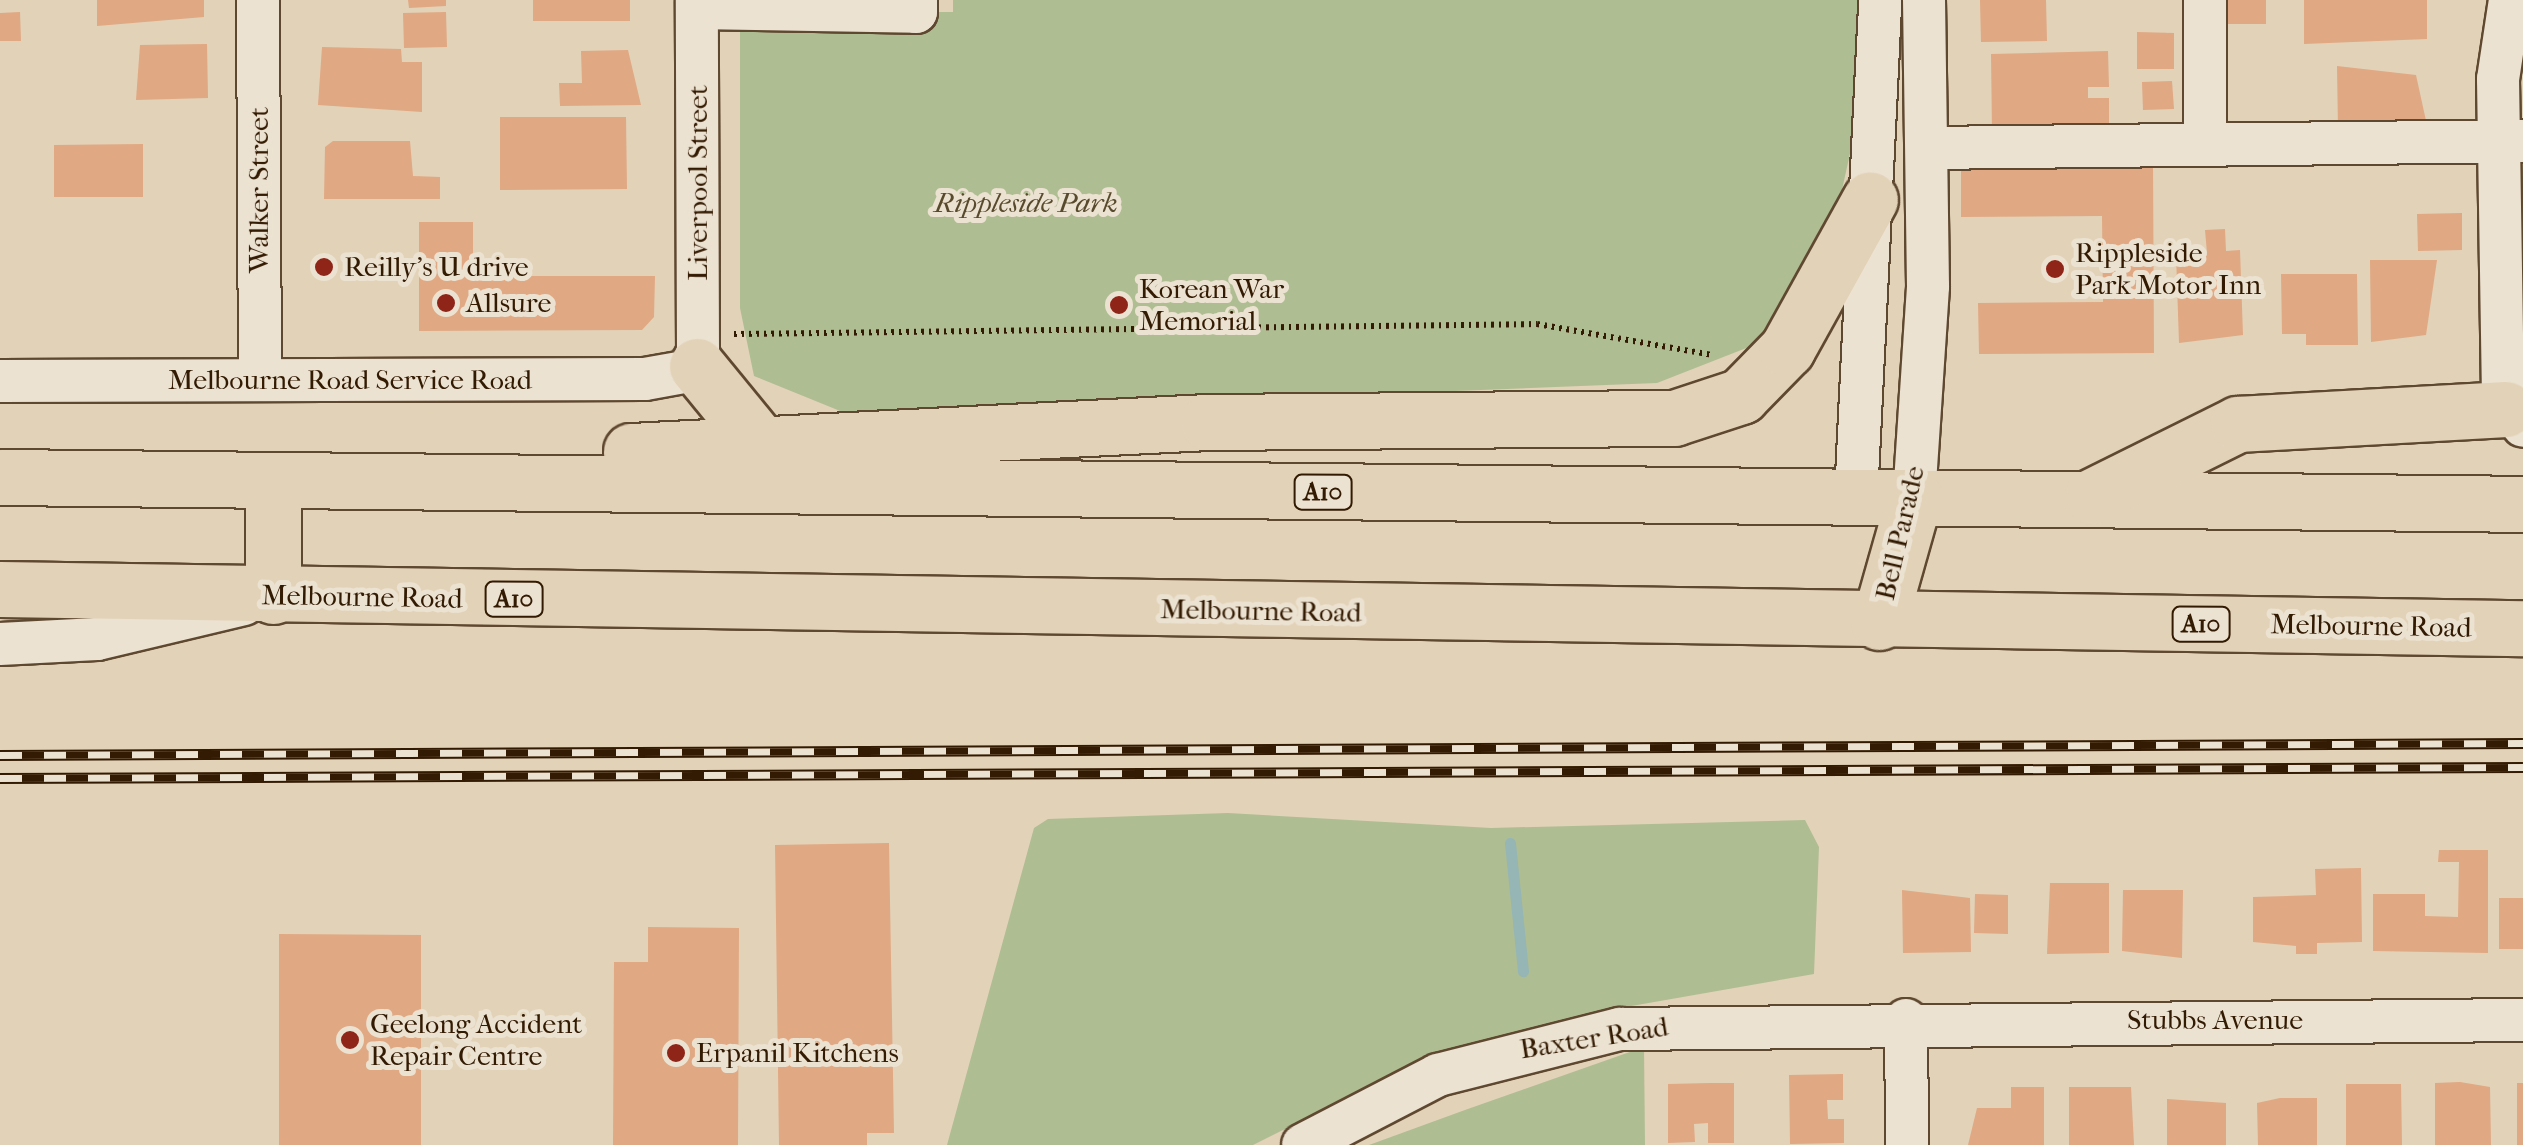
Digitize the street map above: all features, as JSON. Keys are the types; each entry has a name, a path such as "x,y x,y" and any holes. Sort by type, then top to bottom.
{"highway":[{"path":"698,350 779,466 1297,419 1633,422 1713,410 1741,396 1786,349 1870,199"},
{"path":"2086,500 2238,424 2514,418"},
{"name":"A10","path":"0,478 533,484 779,466 1856,497 2523,504"},
{"path":"273,596 274,480"},
{"name":"Bell Parade","path":"1856,497 1879,622"},
{"name":"Bell Parade","path":"1879,622 1914,498"},
{"name":"Melbourne Road","path":"0,590 1879,622 2523,628"}],"street":[{"name":"Walker Street","path":"258,0 260,379"},
{"path":"697,4 916,12 916,0"},
{"name":"Bell Parade","path":"1856,497 1880,0"},
{"name":"Bell Parade","path":"1914,498 1927,148 1924,0"},
{"path":"2205,0 2205,144"},
{"path":"2510,0 2498,79 2513,140 2514,418"},
{"name":"Liverpool Street","path":"697,4 698,350"},
{"path":"1927,148 2513,140"},
{"name":"Melbourne Road Service Road","path":"0,381 645,379 698,350"},
{"path":"0,644 160,628 273,596"},
{"path":"1906,1020 1907,1145"},
{"name":"Stubbs Avenue","path":"1906,1020 2523,1020"},
{"name":"Baxter Road","path":"1303,1145 1438,1075 1563,1038 1679,1024 1906,1020"}],"path":[{"path":"698,350 1537,324 1676,355"}],"green space":[{"name":"Rippleside Park","path":"953,0 1865,0 1858,117 1840,199 1796,299 1754,345 1657,383 850,415 754,376 740,308 740,12 953,12"},
{"path":"1228,813 1491,828 1805,820 1819,847 1814,974 1580,1015 1409,1067 1253,1145 947,1145 1034,828 1048,819"},
{"path":"1644,1047 1645,1145 1369,1145 1465,1110"}],"building":[{"path":"97,0 204,0 204,17 97,26"},
{"path":"408,0 446,0 446,6 409,8"},
{"path":"533,0 630,0 630,21 533,21"},
{"path":"1980,0 2046,0 2047,41 1981,42"},
{"path":"2224,0 2266,0 2266,24 2224,24"},
{"path":"2304,0 2427,0 2427,39 2304,44"},
{"path":"20,12 21,41 0,41 0,13"},
{"path":"446,12 447,47 404,48 403,13"},
{"path":"2137,32 2174,33 2174,69 2137,69"},
{"path":"207,44 208,98 136,100 140,45"},
{"path":"322,47 401,49 402,62 422,62 422,112 318,105"},
{"path":"628,50 641,105 560,106 559,83 582,83 581,51"},
{"path":"2108,51 2109,87 2088,87 2088,98 2109,98 2109,131 1992,132 1991,54"},
{"path":"2337,66 2416,75 2428,130 2338,130"},
{"path":"2172,81 2174,109 2143,110 2142,82"},
{"path":"500,117 626,117 627,189 500,190"},
{"path":"333,141 410,141 413,176 440,177 440,199 324,199 325,147"},
{"path":"143,144 143,197 54,197 54,145"},
{"path":"2153,163 2154,353 1979,354 1978,303 2103,302 2102,216 1961,217 1961,164"},
{"path":"2462,213 2462,250 2418,251 2417,214"},
{"path":"419,222 473,222 473,276 655,276 654,317 642,330 419,331"},
{"path":"2225,229 2226,251 2240,250 2243,335 2179,343 2176,254 2207,253 2205,230"},
{"path":"2370,260 2437,260 2426,335 2371,342"},
{"path":"2281,274 2357,274 2358,345 2306,345 2306,334 2282,334"},
{"path":"889,843 894,1133 867,1133 867,1145 779,1145 775,845"},
{"path":"2439,850 2488,850 2488,953 2373,951 2373,894 2425,894 2425,916 2458,917 2459,862 2438,862"},
{"path":"2361,868 2362,942 2317,943 2317,954 2296,954 2296,946 2253,942 2253,897 2316,895 2315,869"},
{"path":"2050,883 2109,883 2109,953 2047,954"},
{"path":"1902,890 1970,898 1971,952 1903,953"},
{"path":"2123,890 2183,890 2182,958 2122,951"},
{"path":"1975,894 2008,895 2008,934 1974,933"},
{"path":"2499,898 2523,898 2523,949 2499,949"},
{"name":"Erpanil Kitchens","path":"648,927 739,928 738,1145 613,1145 614,962 648,962"},
{"name":"Geelong Accident Repair Centre","path":"279,934 421,935 421,1145 279,1145"},
{"path":"1843,1074 1843,1100 1827,1100 1828,1119 1844,1119 1844,1143 1790,1144 1789,1075"},
{"path":"1734,1083 1734,1143 1708,1143 1708,1123 1694,1124 1695,1142 1668,1143 1668,1084"},
{"path":"2435,1083 2490,1087 2491,1145 2435,1145"},
{"path":"2517,1083 2523,1083 2523,1145 2517,1145"},
{"path":"2346,1084 2401,1084 2402,1145 2346,1145"},
{"path":"2011,1087 2044,1087 2044,1145 1968,1145 1977,1108 2011,1108"},
{"path":"2069,1087 2131,1087 2134,1145 2069,1145"},
{"path":"2280,1098 2317,1098 2317,1145 2258,1145 2257,1103"},
{"path":"2167,1099 2226,1103 2226,1145 2167,1145"}],"waterway":[{"path":"1510,843 1523,971"}],"railway":[{"path":"0,755 2523,743"},
{"path":"0,778 2523,767"}],"place":[{"name":"Reilly's U drive","path":"324,267"},
{"name":"Rippleside Park Motor Inn","path":"2055,269"},
{"name":"Allsure","path":"446,303"},
{"name":"Korean War Memorial","path":"1119,305"},
{"name":"Geelong Accident Repair Centre","path":"350,1040"},
{"name":"Erpanil Kitchens","path":"676,1053"}]}
